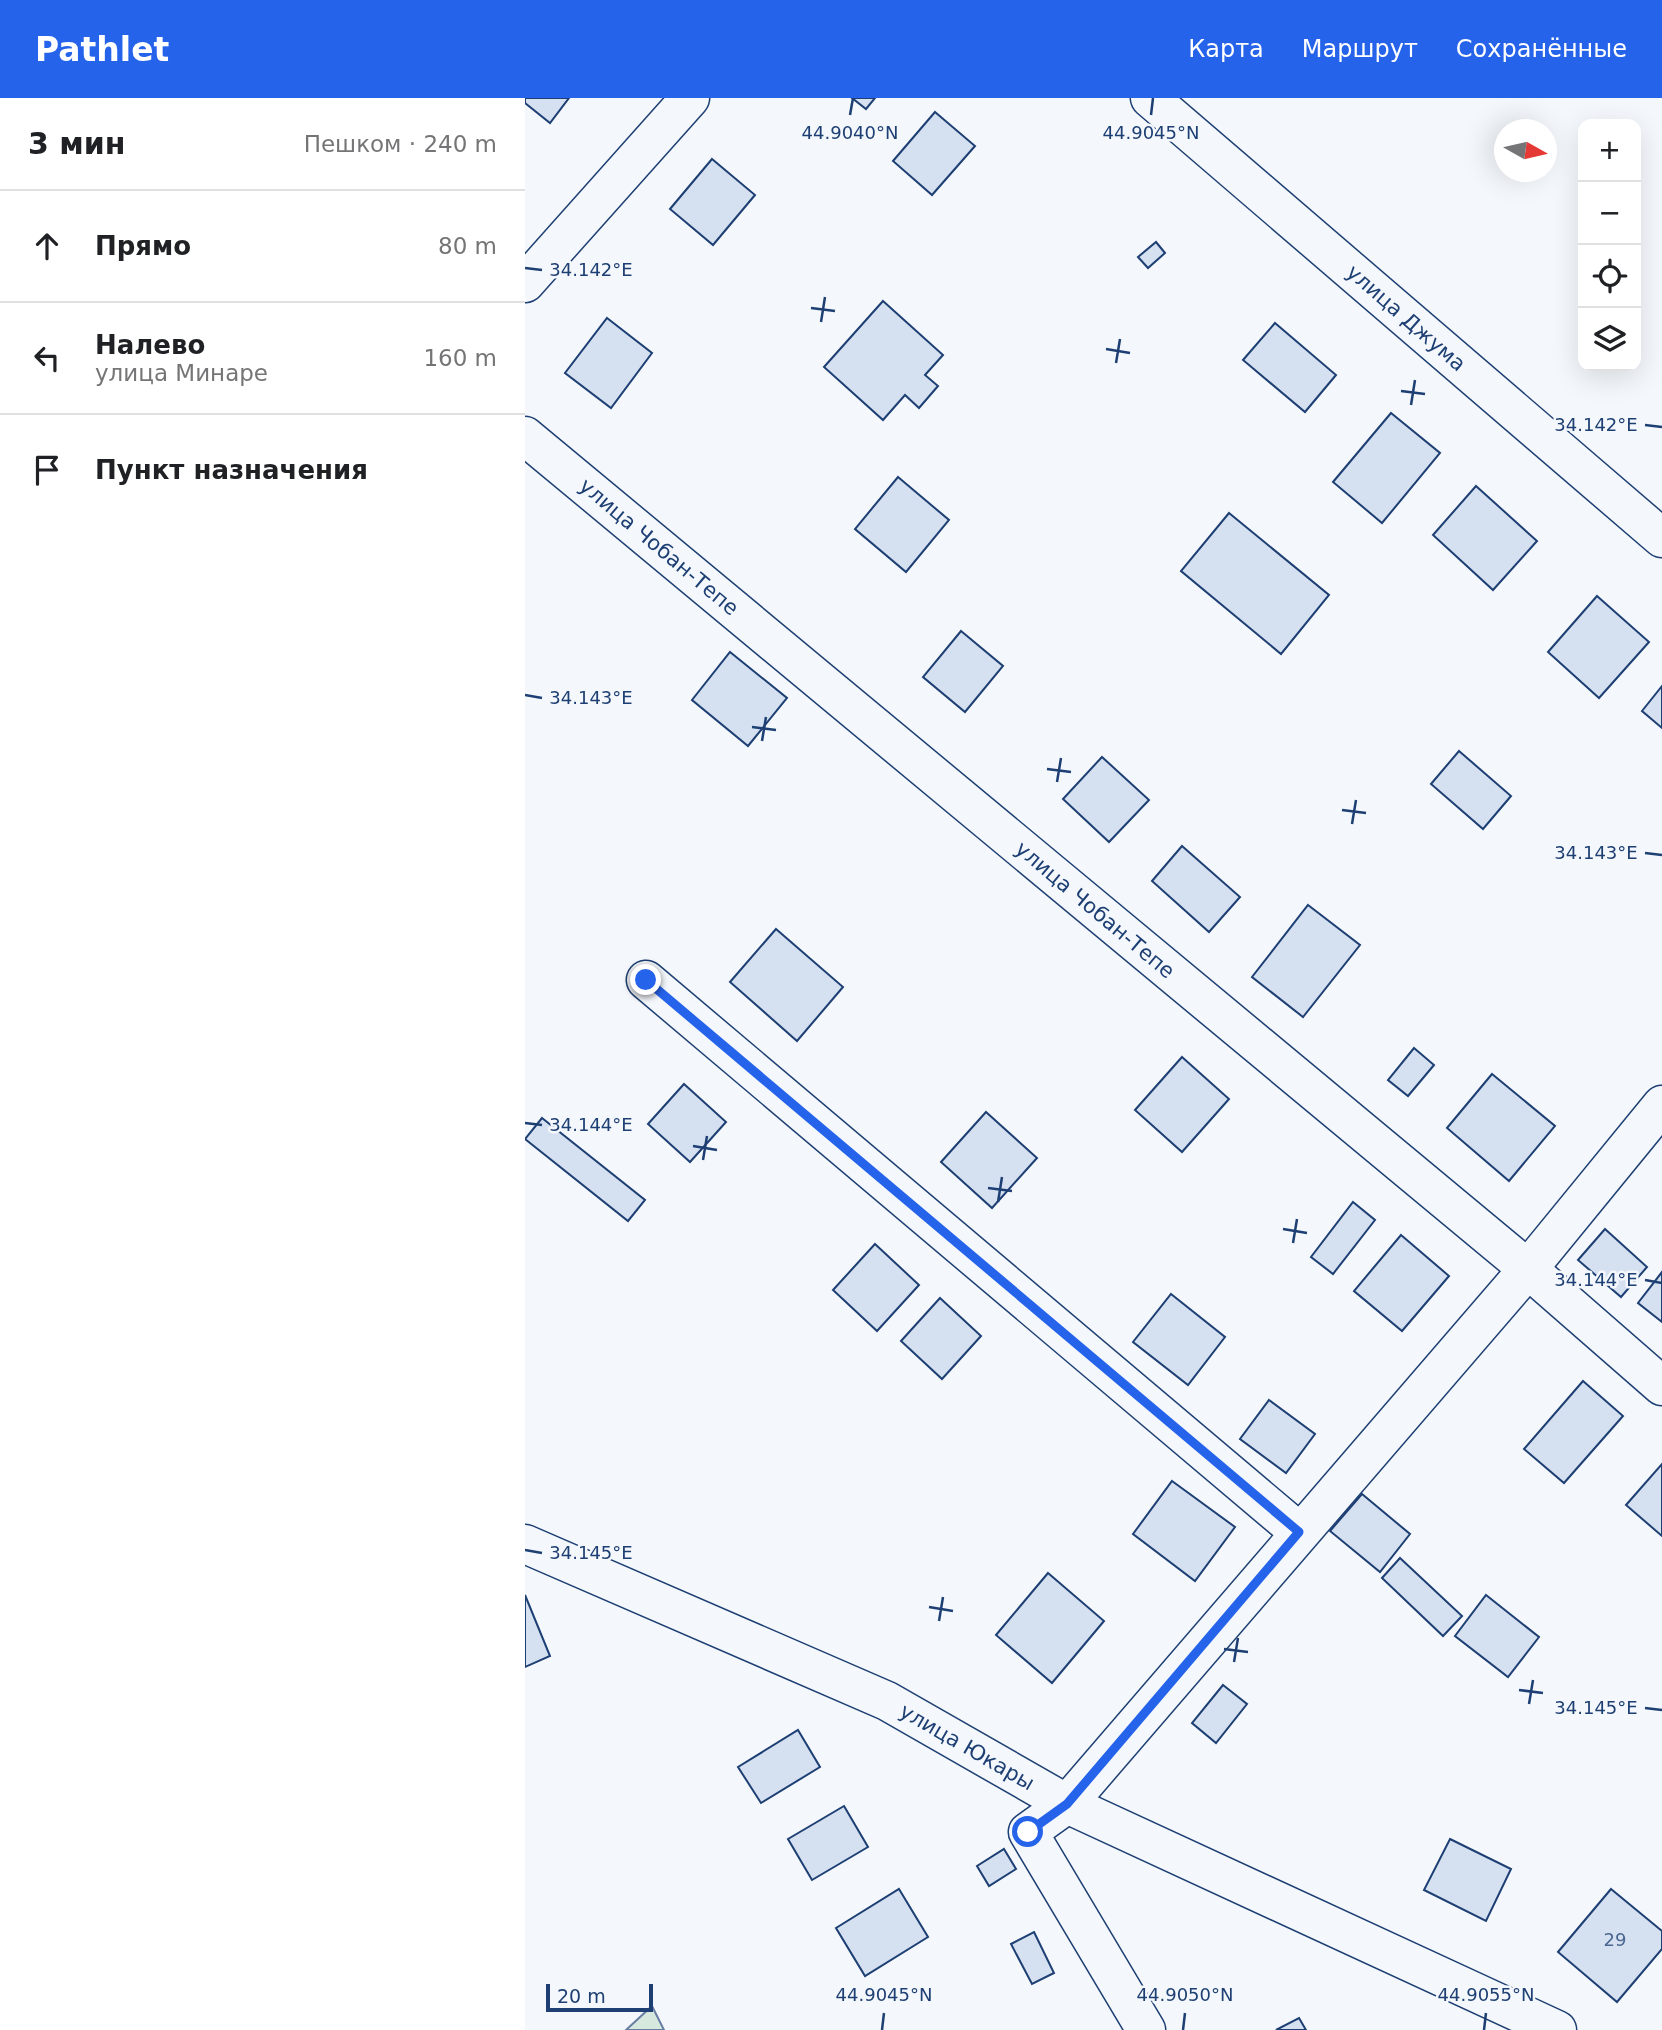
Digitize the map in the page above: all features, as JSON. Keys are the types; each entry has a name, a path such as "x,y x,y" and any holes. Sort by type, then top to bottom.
{"street":[{"path":"525,283 691,98"},
{"name":"улица Джума","path":"1150,98 1662,538"},
{"name":"улица Чобан-Тепе","path":"525,436 1528,1269 1662,1386"},
{"path":"646,980 1299,1532"},
{"path":"1146,2030 1028,1832 1067,1804 1528,1269 1662,1105"},
{"name":"улица Юкары","path":"525,1544 887,1701 1067,1804 1557,2030"}],"shaded area":[{"path":"652,2006 664,2030 626,2030"}],"building":[{"path":"525,98 569,98 550,123 525,103"},
{"path":"852,98 875,98 866,109"},
{"path":"935,112 975,146 932,195 893,161"},
{"path":"712,159 755,195 713,245 670,209"},
{"path":"1156,242 1165,253 1148,268 1138,257"},
{"path":"883,301 943,355 925,375 938,386 919,408 905,395 883,420 824,367"},
{"path":"607,318 652,353 611,408 565,373"},
{"path":"1275,323 1336,375 1305,412 1243,360"},
{"path":"1391,413 1440,453 1382,523 1333,482"},
{"path":"898,477 949,520 906,572 855,529"},
{"path":"1476,486 1537,541 1493,590 1433,535"},
{"path":"1229,513 1329,595 1281,654 1181,571"},
{"path":"1597,596 1649,642 1599,698 1548,652"},
{"path":"961,631 1003,666 965,712 923,677"},
{"path":"730,652 787,698 748,746 692,700"},
{"path":"1662,686 1662,728 1642,711"},
{"path":"1459,751 1511,796 1483,829 1431,784"},
{"path":"1102,757 1149,800 1109,842 1063,799"},
{"path":"1182,846 1240,897 1209,932 1152,881"},
{"path":"1308,905 1360,945 1303,1017 1252,977"},
{"path":"776,929 843,987 797,1041 730,982"},
{"path":"1414,1048 1434,1065 1408,1096 1388,1080"},
{"path":"1182,1057 1229,1099 1182,1152 1135,1110"},
{"path":"1492,1074 1555,1126 1509,1181 1447,1128"},
{"path":"684,1084 726,1122 690,1162 648,1124"},
{"path":"986,1112 1037,1158 992,1208 941,1162"},
{"path":"542,1118 645,1200 628,1221 525,1139"},
{"path":"1353,1202 1375,1220 1333,1274 1311,1257"},
{"path":"1605,1229 1647,1267 1621,1297 1578,1260"},
{"path":"1401,1235 1449,1276 1402,1331 1354,1291"},
{"path":"875,1244 919,1285 877,1331 833,1290"},
{"path":"1662,1272 1662,1322 1638,1303"},
{"path":"1171,1294 1225,1337 1188,1385 1133,1342"},
{"path":"940,1298 981,1336 942,1379 901,1341"},
{"path":"1583,1381 1623,1416 1564,1483 1524,1449"},
{"path":"1269,1400 1315,1434 1286,1473 1240,1439"},
{"path":"1662,1464 1662,1536 1626,1505"},
{"path":"1172,1481 1235,1527 1195,1581 1133,1534"},
{"path":"1362,1494 1410,1534 1380,1572 1330,1531"},
{"path":"1400,1558 1462,1616 1443,1636 1382,1578"},
{"path":"1048,1573 1104,1621 1052,1683 996,1635"},
{"path":"525,1595 550,1656 525,1667"},
{"path":"1486,1595 1539,1637 1508,1677 1455,1636"},
{"path":"1223,1685 1247,1704 1216,1743 1192,1723"},
{"path":"798,1730 820,1767 761,1803 738,1767"},
{"path":"844,1806 868,1847 812,1880 788,1839"},
{"path":"1450,1839 1511,1869 1486,1921 1424,1890"},
{"path":"1004,1849 1016,1869 989,1886 977,1866"},
{"path":"899,1889 928,1937 865,1976 836,1928"},
{"path":"1611,1889 1662,1931 1662,1949 1617,2002 1558,1952"},
{"path":"1034,1932 1054,1973 1032,1984 1011,1944"},
{"path":"1299,2018 1306,2030 1276,2030"}],"route":[{"path":"646,980 1299,1532 1067,1804 1028,1832"}]}
